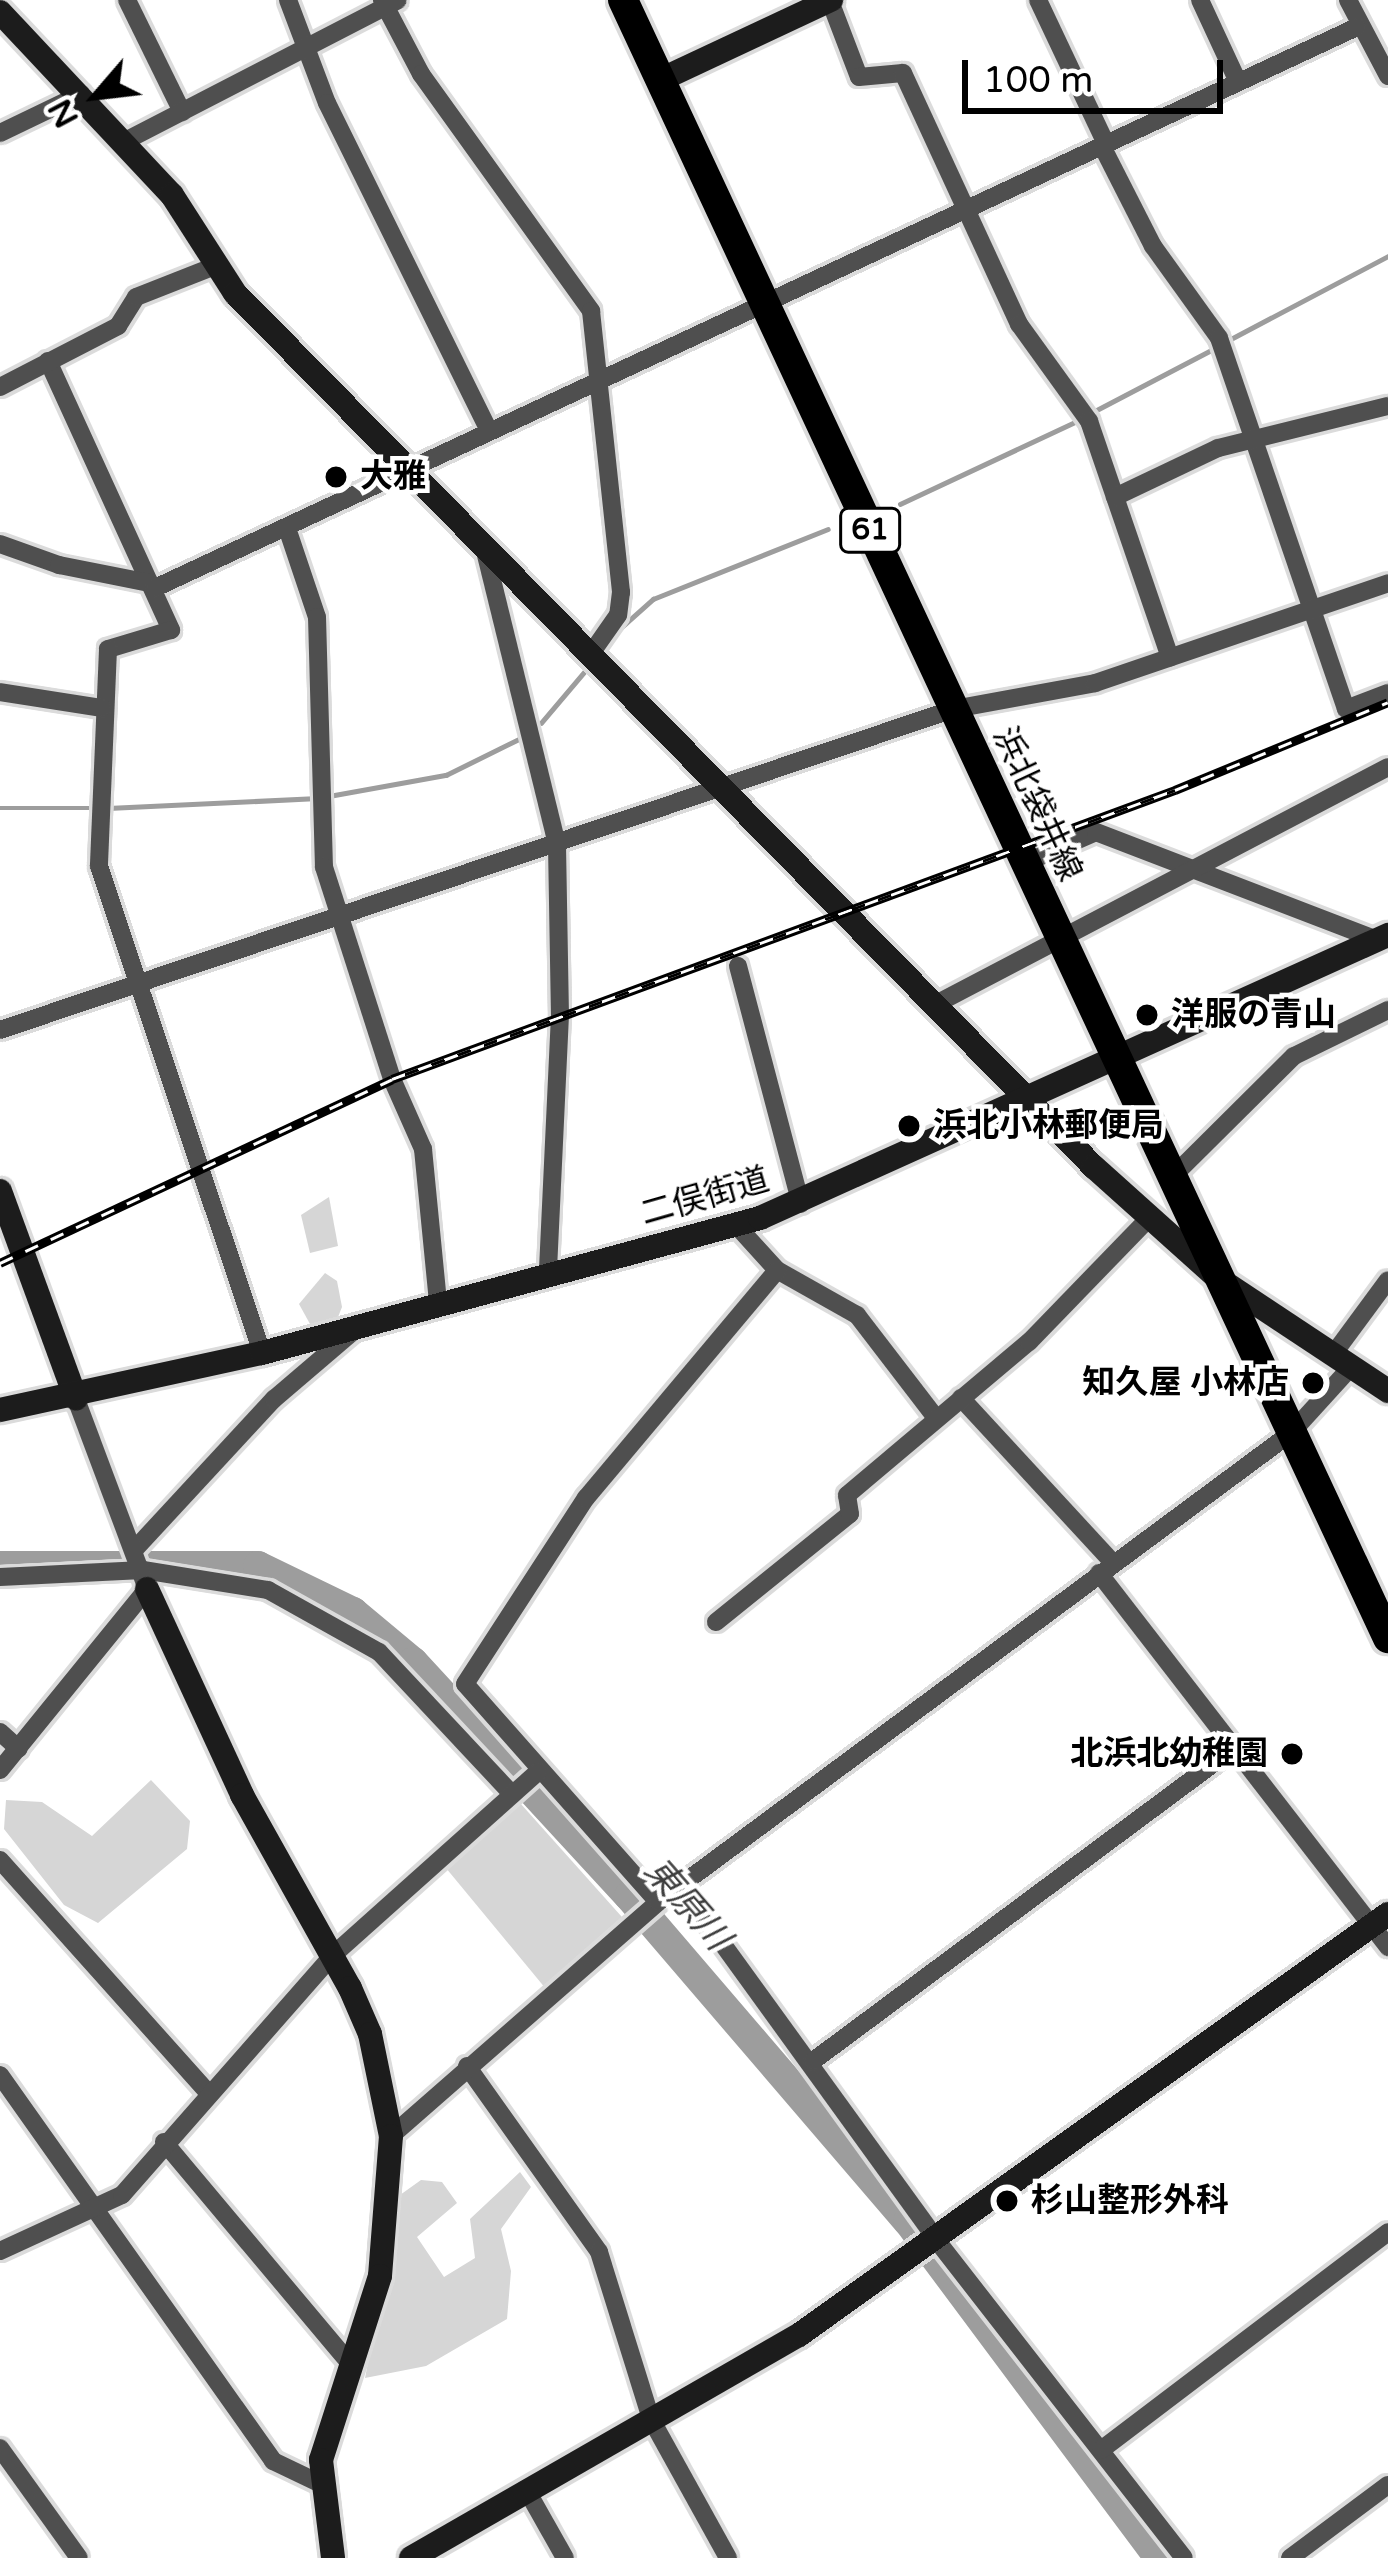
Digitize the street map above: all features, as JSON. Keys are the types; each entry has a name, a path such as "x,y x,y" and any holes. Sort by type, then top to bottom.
{"main road":[{"name":"浜北袋井線","path":"622,0 1388,1638"}],"street":[{"path":"128,0 182,112"},
{"path":"288,0 327,104 395,227 490,431"},
{"path":"660,80 831,0 860,77 903,73 1019,324 1086,416 1170,656"},
{"path":"1200,0 1238,82"},
{"path":"1348,0 1357,27 1388,76"},
{"path":"1046,2 1104,145 1153,246 1222,344 1346,709 1388,693"},
{"path":"123,142 388,3 491,175 576,280 591,310 602,376 621,592 618,615 590,655"},
{"path":"0,12 172,195 215,266 407,468 1148,1218 1219,1280 1388,1391"},
{"path":"0,544 59,566 153,586 602,376 765,306 1357,27"},
{"path":"0,133 81,94"},
{"path":"0,387 118,326 136,297 215,266"},
{"path":"49,361 171,630 108,649 99,866 262,1353"},
{"path":"1115,497 1253,438 1388,406"},
{"path":"287,527 317,617 324,867 423,1149 438,1304"},
{"path":"484,547 557,845 560,1015 548,1272"},
{"path":"0,1030 954,709 1095,683 1388,583"},
{"path":"0,692 102,708"},
{"path":"936,1004 1062,943 1388,767"},
{"path":"1025,863 1096,832 1382,937"},
{"name":"二俣街道","path":"0,1410 76,1399 262,1353 801,1204 1382,937"},
{"path":"738,966 801,1204"},
{"path":"1172,1178 1294,1056 1388,1010"},
{"path":"0,1191 140,1565 242,1795 370,2034 391,2136 380,2276 348,2361 319,2483 333,2558"},
{"path":"716,1622 850,1514 847,1495 1083,1291 1148,1218"},
{"path":"736,1225 777,1270 856,1315 936,1418"},
{"path":"658,1902 538,1772 465,1684 586,1498 777,1270"},
{"path":"391,2136 658,1902 1291,1433 1342,1362 1388,1280"},
{"path":"0,1770 19,1749 140,1565 274,1399 358,1328"},
{"path":"411,2558 651,2420 938,2242 1383,1929 1237,1746 1106,1568 961,1399"},
{"path":"0,1577 140,1565 268,1591 319,1614 379,1652 512,1794"},
{"path":"0,1732 19,1749"},
{"path":"813,2061 1237,1746"},
{"path":"0,2251 122,2194 332,1956 538,1772"},
{"path":"0,1860 208,2093"},
{"path":"680,1885 813,2061 938,2242 1184,2558"},
{"path":"467,2066 599,2252 651,2420 728,2558"},
{"path":"0,2075 273,2461 319,2483"},
{"path":"164,2142 348,2361"},
{"path":"1101,2450 1388,2232"},
{"path":"0,2449 79,2558"},
{"path":"1291,2558 1388,2485"},
{"path":"526,2489 565,2558"}],"shaded area":[{"path":"329,1197 338,1246 310,1253 301,1215"},
{"path":"325,1273 337,1281 342,1307 338,1317 310,1324 299,1304"},
{"path":"151,1780 190,1821 187,1849 98,1923 64,1905 4,1829 6,1800 42,1802 92,1836"},
{"path":"512,1794 630,1926 546,1989 441,1862"},
{"path":"520,2172 531,2187 501,2229 511,2271 507,2319 426,2366 365,2378 400,2195 421,2180 442,2182 457,2203 417,2237 444,2277 475,2258 470,2219"}],"waterway":[{"path":"1227,341 1388,256"},
{"path":"1089,414 1217,347"},
{"path":"900,504 1079,420"},
{"path":"615,633 653,599 828,529"},
{"path":"541,723 585,671"},
{"path":"329,796 446,775 523,737"},
{"path":"108,808 318,798"},
{"path":"0,808 96,808"},
{"name":"東原川","path":"0,1566 258,1566 353,1612 413,1662 629,1896 908,2221 1159,2558"}],"railway":[{"path":"0,1263 392,1079 1175,790 1388,702"}],"place":[{"name":"大雅","path":"336,477"},
{"name":"洋服の青山","path":"1147,1015"},
{"name":"浜北小林郵便局","path":"909,1126"},
{"name":"知久屋 小林店","path":"1313,1383"},
{"name":"北浜北幼稚園","path":"1292,1754"},
{"name":"杉山整形外科","path":"1007,2201"}]}
